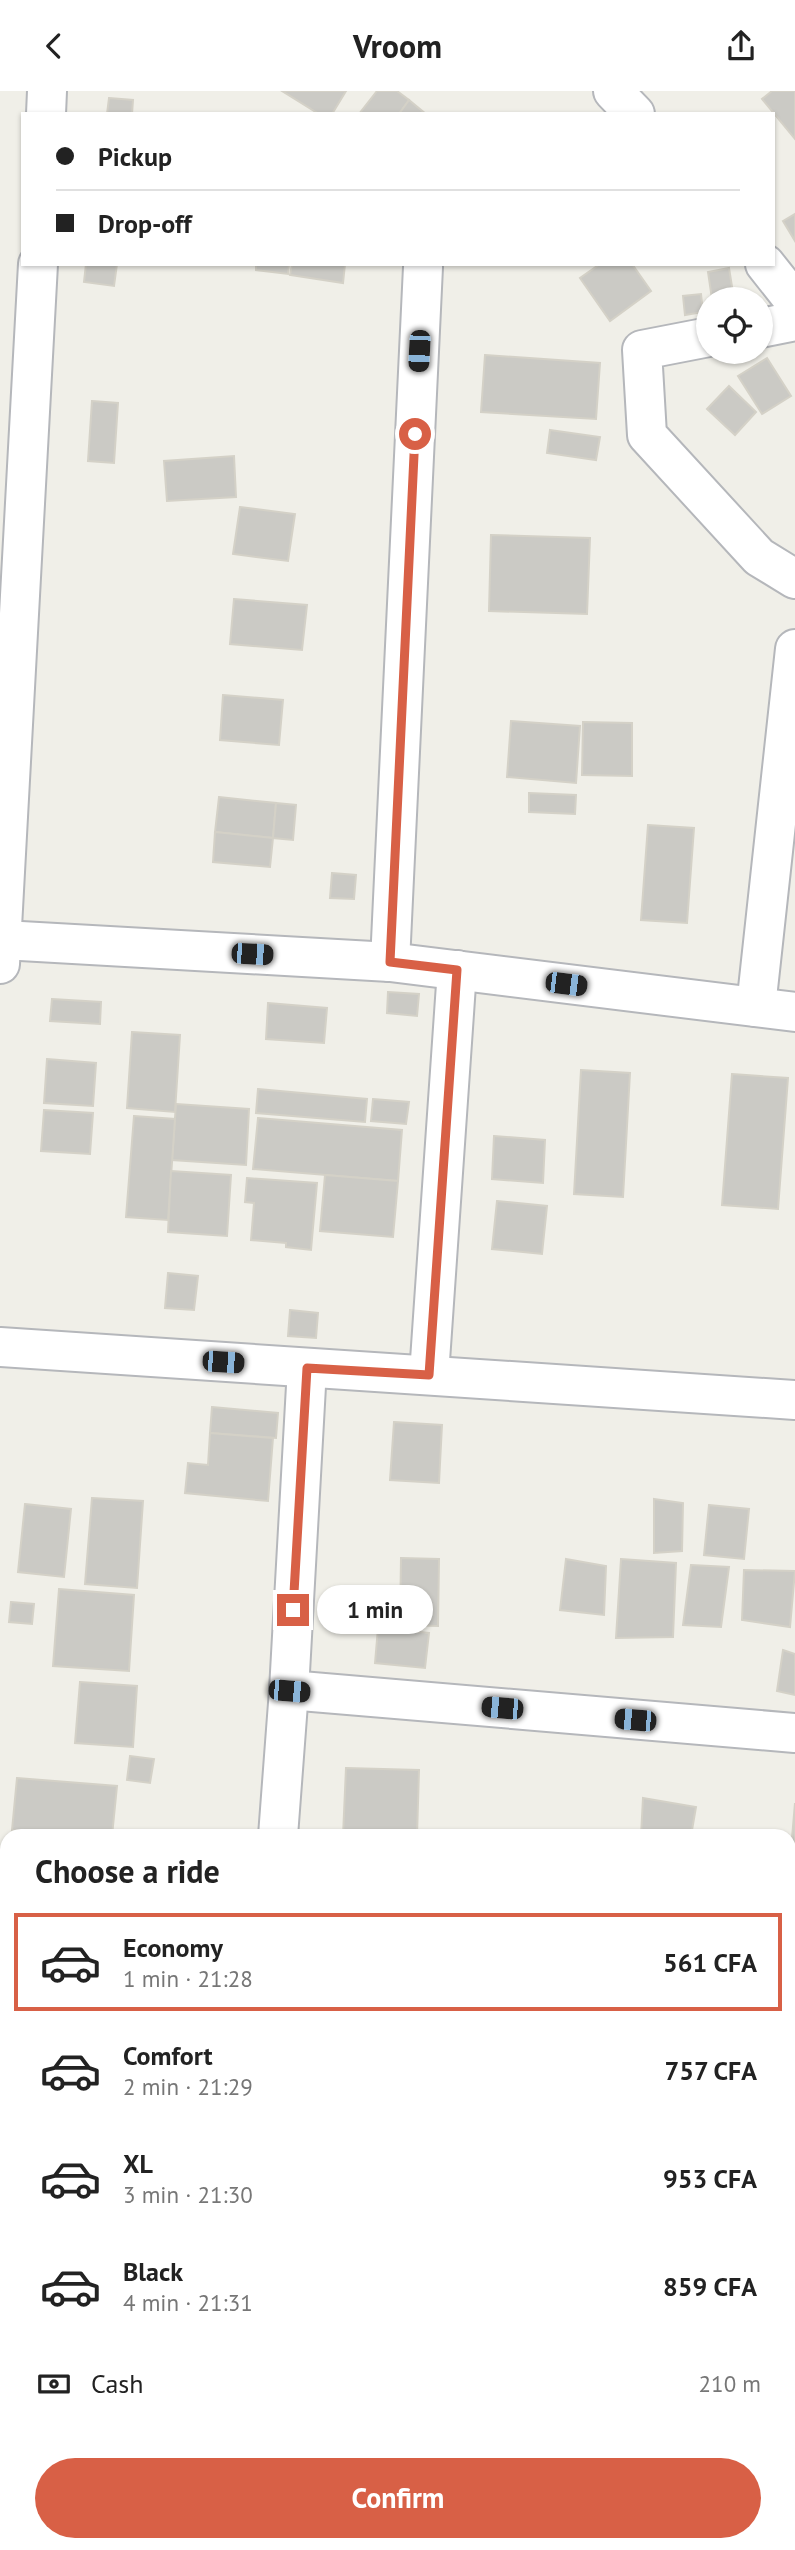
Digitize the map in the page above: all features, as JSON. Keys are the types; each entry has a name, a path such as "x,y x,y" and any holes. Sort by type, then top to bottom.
{"street":[{"path":"46,112 47,91"},
{"path":"613,91 633,112"},
{"path":"38,266 13,490 1,952 390,962 795,1012"},
{"path":"767,266 795,302"},
{"path":"390,962 423,267"},
{"path":"773,326 795,321"},
{"path":"696,340 642,350 647,435 759,557 795,579"},
{"path":"756,1007 795,649"},
{"path":"429,1375 457,970"},
{"path":"0,1347 795,1400"},
{"path":"279,1829 307,1368"},
{"path":"289,1691 795,1733"}],"building":[{"path":"282,91 346,91 333,112 316,112"},
{"path":"377,91 397,91 409,100 400,112 361,112"},
{"path":"772,91 795,91 795,139 775,112 762,99"},
{"path":"109,98 133,100 132,112 107,112"},
{"path":"409,100 424,112 400,112"},
{"path":"795,214 795,241 783,221"},
{"path":"86,266 117,266 114,286 84,282"},
{"path":"256,266 289,266 288,274 256,270"},
{"path":"292,266 345,266 343,283 290,275"},
{"path":"597,266 633,266 651,291 610,321 580,278"},
{"path":"729,268 732,287 710,287 708,272"},
{"path":"696,295 696,313 685,315 683,296"},
{"path":"485,355 600,363 596,419 481,412"},
{"path":"757,364 771,364 791,396 762,414 738,376"},
{"path":"729,386 756,412 735,435 707,409"},
{"path":"92,401 118,403 114,463 88,461"},
{"path":"550,430 600,437 596,460 547,453"},
{"path":"234,456 236,497 167,501 164,461"},
{"path":"240,507 295,514 288,561 233,554"},
{"path":"491,535 590,538 587,614 489,611"},
{"path":"234,599 307,605 302,650 230,644"},
{"path":"223,695 283,700 279,745 220,740"},
{"path":"511,721 580,726 576,783 507,777"},
{"path":"583,722 632,723 632,776 582,775"},
{"path":"529,793 576,795 575,814 529,812"},
{"path":"219,797 276,803 273,838 215,832"},
{"path":"276,803 296,805 293,840 273,838"},
{"path":"648,825 694,828 687,923 641,920"},
{"path":"215,832 273,838 270,867 213,862"},
{"path":"332,873 356,875 354,899 330,898"},
{"path":"388,992 419,994 417,1016 387,1013"},
{"path":"52,999 101,1002 100,1024 50,1021"},
{"path":"268,1003 327,1008 324,1043 266,1039"},
{"path":"132,1032 180,1035 175,1112 127,1108"},
{"path":"47,1059 96,1063 93,1106 44,1103"},
{"path":"581,1070 630,1073 623,1197 574,1194"},
{"path":"732,1074 788,1078 778,1209 722,1205"},
{"path":"258,1089 367,1099 365,1122 256,1113"},
{"path":"373,1099 409,1102 406,1124 371,1121"},
{"path":"176,1104 249,1109 246,1165 172,1160"},
{"path":"44,1110 93,1113 90,1154 41,1151"},
{"path":"134,1116 175,1119 168,1220 126,1217"},
{"path":"258,1118 402,1130 398,1181 253,1169"},
{"path":"494,1136 545,1140 543,1183 492,1179"},
{"path":"171,1171 231,1175 227,1236 168,1232"},
{"path":"325,1175 398,1181 393,1237 320,1231"},
{"path":"247,1178 317,1183 311,1250 286,1247 286,1243 251,1240 254,1203 245,1202"},
{"path":"497,1201 547,1206 542,1254 492,1249"},
{"path":"168,1273 198,1276 194,1310 165,1308"},
{"path":"290,1310 318,1313 316,1338 288,1336"},
{"path":"212,1407 278,1413 276,1438 210,1433"},
{"path":"394,1422 442,1425 439,1483 390,1480"},
{"path":"210,1433 273,1438 268,1501 185,1493 188,1463 208,1465"},
{"path":"92,1498 143,1501 137,1588 85,1584"},
{"path":"654,1499 683,1503 682,1551 654,1553"},
{"path":"25,1504 71,1509 64,1577 18,1572"},
{"path":"709,1505 749,1509 744,1559 704,1555"},
{"path":"401,1558 439,1559 438,1626 400,1625"},
{"path":"566,1559 606,1566 604,1615 560,1610"},
{"path":"621,1559 676,1563 673,1637 616,1638"},
{"path":"691,1565 729,1567 721,1627 683,1625"},
{"path":"744,1570 795,1571 790,1627 742,1620"},
{"path":"59,1589 134,1595 129,1671 53,1666"},
{"path":"11,1602 34,1604 32,1624 9,1622"},
{"path":"378,1628 429,1633 425,1668 375,1663"},
{"path":"783,1650 795,1654 795,1695 777,1691"},
{"path":"80,1682 137,1686 133,1747 75,1743"},
{"path":"130,1756 154,1759 150,1783 127,1780"},
{"path":"346,1768 419,1770 417,1829 343,1829"},
{"path":"17,1778 117,1786 113,1829 12,1829"},
{"path":"643,1798 696,1807 692,1829 641,1829"}],"route":[{"path":"293,1610 307,1368 429,1375 457,970 390,962 415,434"}]}
